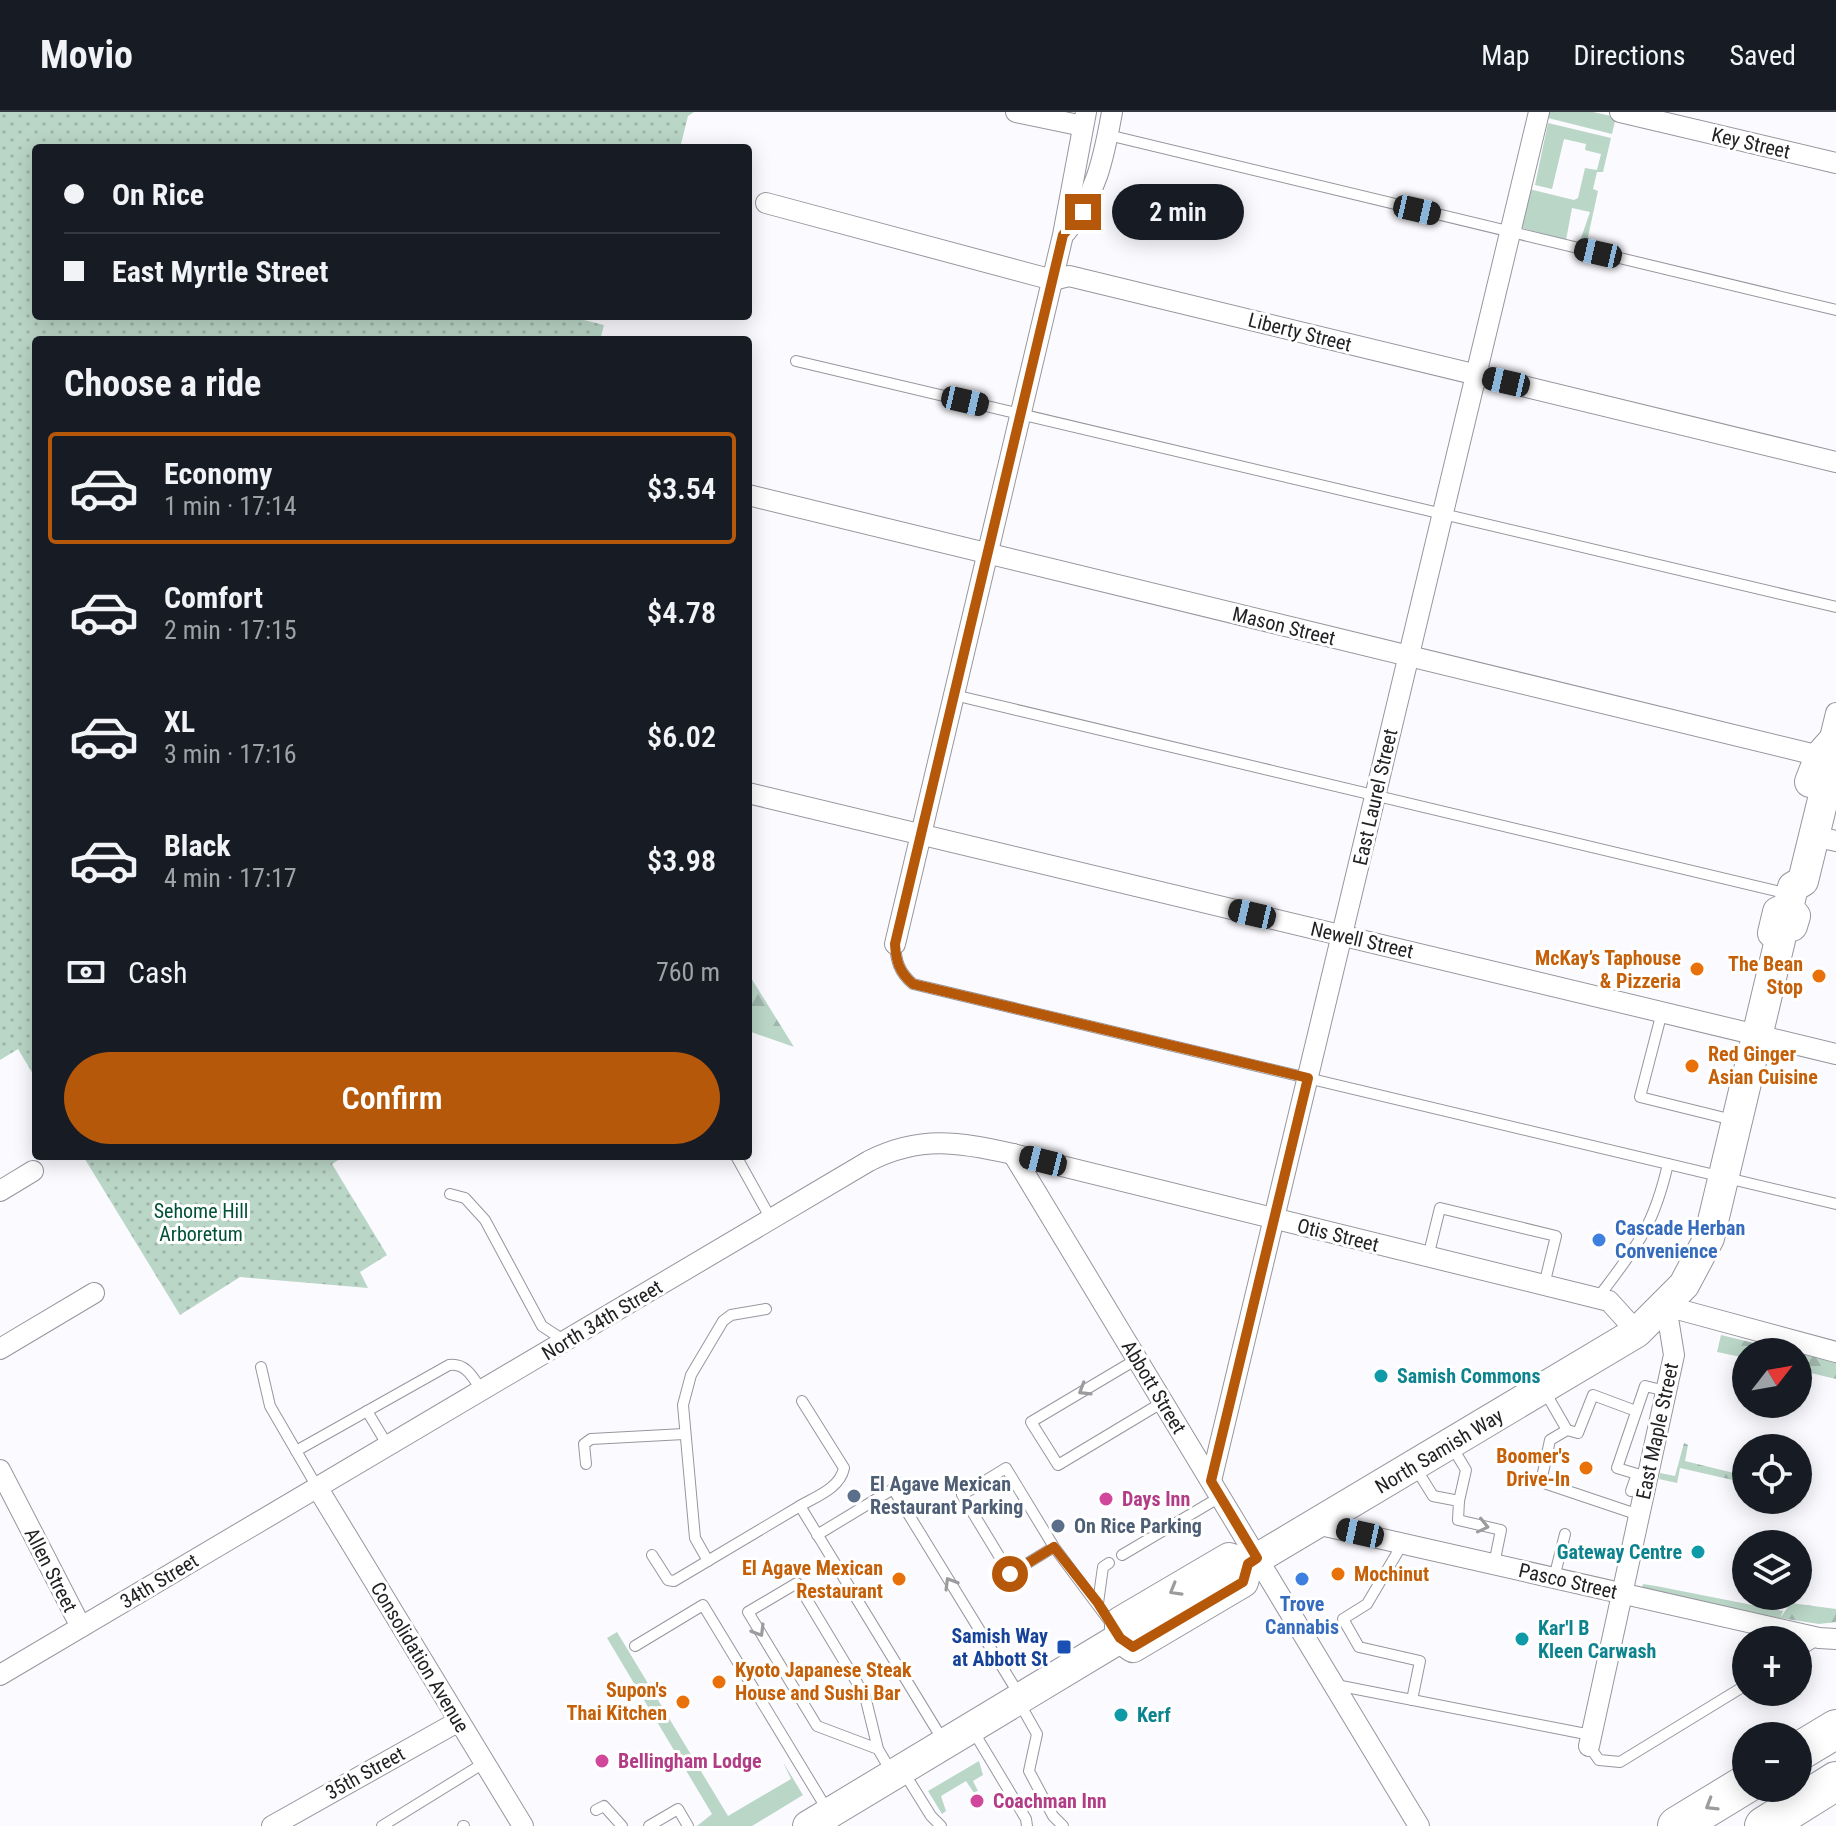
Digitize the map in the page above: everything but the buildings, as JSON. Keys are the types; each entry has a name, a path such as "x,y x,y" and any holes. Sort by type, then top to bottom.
{"highway":[{"path":"1812,1744 1836,1729"},
{"path":"1764,1826 1836,1781"},
{"path":"1677,1826 1732,1793"}],"main road":[{"path":"1791,897 1825,839 1831,755"},
{"path":"1666,1306 1684,1285 1709,1238 1726,1178 1780,940 1790,937 1795,916 1786,877 1810,780 1831,755"},
{"name":"North Samish Way","path":"818,1820 1120,1638 1133,1647 1243,1582 1253,1561 1637,1332 1666,1306"}],"street":[{"path":"895,944 1053,280 1084,119 1016,112"},
{"path":"1063,235 1083,212 1097,183 1112,112"},
{"name":"East Laurel Street","path":"1215,1489 1274,1219 1539,112"},
{"name":"Key Street","path":"1620,112 1836,163"},
{"name":"Liberty Street","path":"766,203 1053,280 1069,276 1836,462"},
{"name":"Mason Street","path":"752,496 1831,755"},
{"path":"1831,755 1836,713"},
{"name":"Newell Street","path":"752,794 1836,1054"},
{"name":"Otis Street","path":"886,1152 918,1142 950,1142 1013,1154 1609,1301 1637,1332"},
{"name":"North 34th Street","path":"317,1487 886,1152"},
{"name":"Abbott Street","path":"1013,1154 1215,1489 1253,1561 1334,1685 1419,1826"},
{"path":"0,1191 33,1171"},
{"path":"0,1349 94,1293"},
{"path":"1666,1306 1836,1352"},
{"name":"East Maple Street","path":"1590,1741 1639,1515 1642,1475 1674,1355 1666,1306"},
{"name":"Allen Street","path":"0,1470 81,1627"},
{"name":"34th Street","path":"0,1675 317,1487"},
{"name":"Consolidation Avenue","path":"317,1487 523,1826"},
{"name":"Pasco Street","path":"1316,1524 1828,1639"},
{"name":"35th Street","path":"272,1826 459,1721"}],"lane":[{"path":"1108,135 1836,310"},
{"path":"796,361 1836,607"},
{"path":"954,695 1791,897"},
{"path":"895,944 896,961 903,976 913,984 1836,1204"},
{"path":"1662,1012 1640,1097 1739,1121"},
{"path":"738,1160 771,1219"},
{"path":"1597,1299 1644,1238 1658,1206 1668,1164"},
{"path":"450,1194 465,1198 485,1220 542,1326 567,1342"},
{"path":"1428,1257 1440,1208 1556,1236 1544,1285"},
{"path":"708,1561 695,1538 683,1405 691,1375 723,1321 731,1315 766,1309"},
{"path":"1137,1359 1031,1422 1058,1465 1163,1402"},
{"path":"296,1451 449,1365 458,1364 467,1369 482,1391"},
{"path":"261,1367 270,1406 317,1487"},
{"path":"1631,1491 1642,1475 1617,1468 1636,1411 1645,1386 1666,1391"},
{"path":"1543,1389 1567,1430 1578,1433 1593,1395 1636,1411"},
{"path":"652,1555 668,1580 674,1581 835,1486 844,1468 802,1401"},
{"path":"367,1411 388,1446"},
{"path":"1567,1430 1550,1440 1541,1482 1639,1515"},
{"path":"586,1464 584,1444 591,1439 684,1434"},
{"path":"1450,1444 1466,1470 1458,1520 1501,1530 1494,1564"},
{"path":"1414,1465 1433,1496 1459,1501"},
{"path":"1054,1547 1010,1574 962,1495 1006,1468 1054,1547 1098,1603 1120,1638"},
{"path":"817,1535 893,1489 1037,1734 1029,1771 1053,1816 1063,1826"},
{"path":"1122,1555 1215,1489"},
{"path":"800,1506 945,1743"},
{"path":"1554,1578 1565,1534"},
{"path":"1403,1543 1367,1604 1343,1619 1359,1647 1420,1661 1412,1700"},
{"path":"1098,1603 1103,1567 1109,1563"},
{"path":"878,1749 817,1726 748,1612 797,1583 865,1696 878,1749 941,1826"},
{"path":"635,1646 703,1605 818,1820"},
{"path":"1334,1685 1590,1741 1599,1760 1620,1762 1732,1694"},
{"path":"971,1728 1027,1826"},
{"path":"382,1826 484,1763"},
{"path":"596,1810 604,1806 622,1826"},
{"path":"649,1826 678,1809 688,1826"}],"green space":[{"path":"0,112 694,112 688,116 681,144 32,144 32,320 584,320 604,325 601,336 32,336 32,1072 18,1049 0,1060"},
{"path":"1545,112 1593,112 1616,117 1612,134 1544,117"},
{"path":"1548,123 1611,138 1603,172 1597,172 1593,189 1598,191 1586,246 1579,244 1590,212 1572,208 1566,240 1522,228 1529,189 1574,200 1578,198 1585,168 1597,170 1601,154 1585,150 1586,144 1564,139 1552,189 1535,185"},
{"path":"752,979 794,1047 752,1032"},
{"name":"Sehome Hill Arboretum","path":"85,1160 338,1160 332,1164 387,1255 360,1272 368,1288 240,1277 180,1315"},
{"path":"1721,1335 1734,1338 1732,1355 1717,1352"},
{"path":"1812,1356 1836,1362 1836,1379 1812,1373"},
{"path":"1684,1443 1688,1445 1685,1461 1732,1473 1732,1480 1680,1468 1677,1483 1659,1479 1660,1473 1675,1476"},
{"path":"1643,1584 1732,1601 1732,1610 1702,1605 1642,1588"},
{"path":"1812,1606 1836,1609 1836,1622 1819,1624 1780,1618 1786,1610 1812,1610"},
{"path":"1732,1610 1783,1611 1780,1618"},
{"path":"617,1632 728,1816 791,1779 783,1762 803,1795 752,1826 697,1826 712,1814 607,1638"},
{"path":"979,1761 983,1775 973,1781 978,1791 974,1793 966,1781 941,1796 946,1811 942,1814 928,1791"}],"place":[{"name":"McKay’s Taphouse & Pizzeria","path":"1697,969"},
{"name":"The Bean Stop","path":"1819,976"},
{"name":"Red Ginger Asian Cuisine","path":"1692,1066"},
{"name":"Cascade Herban Convenience","path":"1599,1240"},
{"name":"Samish Commons","path":"1381,1376"},
{"name":"Boomer's Drive-In","path":"1586,1468"},
{"name":"El Agave Mexican Restaurant Parking","path":"854,1496"},
{"name":"Days Inn","path":"1106,1499"},
{"name":"On Rice Parking","path":"1058,1526"},
{"name":"Gateway Centre","path":"1698,1552"},
{"name":"Mochinut","path":"1338,1574"},
{"name":"El Agave Mexican Restaurant","path":"899,1579"},
{"name":"Trove Cannabis","path":"1302,1579"},
{"name":"Kar'l B Kleen Carwash","path":"1522,1639"},
{"name":"Samish Way at Abbott St","path":"1064,1647"},
{"name":"Kyoto Japanese Steak House and Sushi Bar","path":"719,1682"},
{"name":"Supon's Thai Kitchen","path":"683,1702"},
{"name":"Kerf","path":"1121,1715"},
{"name":"Bellingham Lodge","path":"602,1761"},
{"name":"Coachman Inn","path":"977,1801"}],"route":[{"path":"1010,1574 1054,1547 1098,1603 1120,1638 1133,1647 1243,1582 1248,1564 1257,1558 1211,1481 1308,1078 913,984 903,976 896,961 895,944 1063,235 1083,212"}]}
